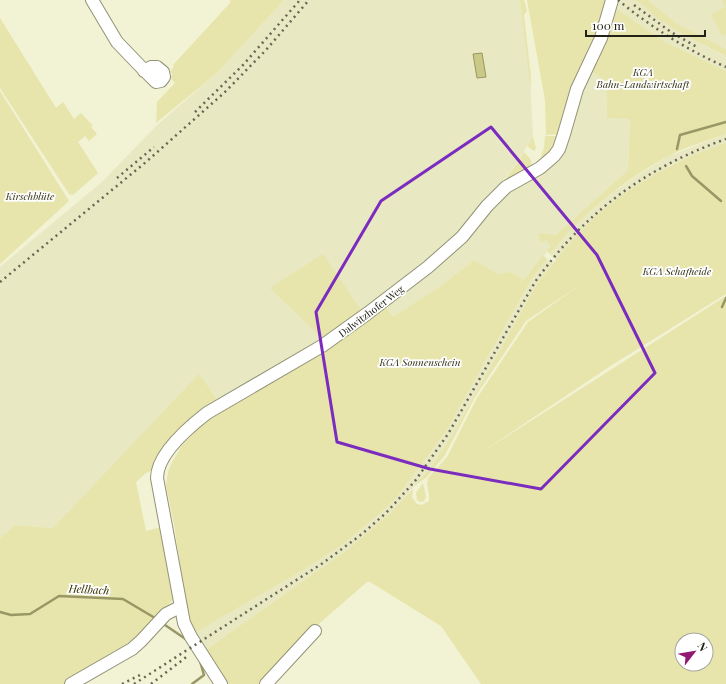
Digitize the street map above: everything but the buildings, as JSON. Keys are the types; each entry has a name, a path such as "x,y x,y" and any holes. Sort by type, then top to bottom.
{"street":[{"path":"92,0 117,42 144,71"},
{"name":"Dalwitzhofer Weg","path":"221,684 191,637 184,623 180,607 172,552 157,472 164,456 194,423 207,413 322,346 386,300 428,267 462,236 487,206 506,187 544,165 554,156 559,149 577,89 601,38 612,0"},
{"path":"71,684 132,649 166,614 180,607"},
{"path":"266,684 315,631"}],"highlighted area":[{"path":"491,127 597,255 655,373 541,489 430,469 337,442 316,312 381,201"}],"shaded area":[{"path":"284,0 520,0 530,78 533,137 525,149 521,159 444,247 340,330 218,401 199,375 53,528 15,525 0,538 0,267 103,181 156,126 217,73"},
{"path":"620,0 635,0 645,7 650,13 726,56 726,71 665,42 617,9"},
{"path":"648,0 726,0 726,49 676,23"},
{"path":"482,53 486,77 477,78 473,54"},
{"path":"591,71 606,81 607,118 630,119 628,170 556,235 539,234 541,242 546,240 552,246 524,280 511,272 497,275 474,260 442,285 393,317 386,307 432,271 509,190 559,162 564,153 579,96"},
{"path":"726,134 726,143 671,165 642,182 613,203 582,230 556,260 550,254 573,227 607,197 638,175 669,156"},
{"path":"547,259 553,264 537,284 451,437 430,468 402,501 347,550 207,649 203,648 193,634 305,569 342,545 383,511 397,497 445,433 531,280"}],"green space":[{"path":"229,0 284,0 217,73 156,123 157,102 175,83 170,77 173,74 170,72 174,66 173,65 231,2"},
{"path":"520,0 524,0 527,11 524,15 531,77 531,91"},
{"name":"KGA Bahn-Landwirtschaft","path":"527,0 607,0 597,39 560,134 546,135 545,100"},
{"path":"635,0 648,0 676,23 726,49 726,56 677,31 650,13 645,7"},
{"path":"722,0 726,0 726,34 722,36 711,15 725,7"},
{"path":"617,9 665,42 726,71 726,134 676,152 644,170 607,197 584,217 550,254 547,251 551,246 546,240 542,243 539,239 539,233 556,235 628,170 630,119 607,118 606,81 591,71 605,47"},
{"path":"0,18 56,108 63,102 74,119 81,113 93,126 91,127 97,134 89,141 85,136 78,142 98,173 73,195 69,194 0,88"},
{"name":"Kirschblüte","path":"0,91 69,201 0,264"},
{"path":"545,136 559,136 554,148 546,158 541,157 544,148"},
{"path":"533,137 536,148 534,151 527,146"},
{"name":"KGA Schafheide","path":"726,143 726,294 612,365 479,454 726,296 726,684 481,684 441,626 370,582 367,582 313,629 261,684 226,684 208,654 207,649 347,550 388,515 413,489 412,498 417,504 422,505 429,501 427,484 428,478 447,457 477,398 528,322 580,285 526,321 475,397 445,455 427,477 414,486 430,468 451,437 537,284 570,243 597,215 631,189 667,167"},
{"path":"524,152 531,160 532,166 496,190 521,159"},
{"path":"323,254 363,313 324,340 270,288"},
{"name":"KGA Sonnenschein","path":"543,255 547,259 531,280 445,433 397,497 383,511 342,545 305,569 193,634 189,625 174,524 166,486 168,472 172,462 183,444 206,421 344,337 386,307 393,317 442,285 474,260 497,274 511,272 524,280"},
{"path":"199,374 218,401 153,470 146,473 136,482 146,531 162,527 175,594 172,601 126,650 64,684 0,684 0,538 15,525 53,528"},
{"path":"423,483 426,497 424,501 420,502 417,500 416,493"}],"waterway":[{"path":"677,149 680,135 726,122"},
{"path":"686,166 692,176 721,201"},
{"path":"722,307 726,298"},
{"name":"Hellbach","path":"0,612 11,615 30,614 59,596 123,599 155,618"},
{"name":"Hellbach","path":"165,625 187,640"},
{"name":"Hellbach","path":"192,684 204,675 200,661"}],"railway":[{"path":"195,112 243,65 300,0"},
{"path":"0,282 146,162 225,92 266,50 309,0"},
{"path":"618,0 670,37 697,53 726,67"},
{"path":"634,5 671,32 697,47"},
{"path":"134,684 323,563 362,534 386,513 415,481 448,434 535,282 554,257 575,234 619,195 669,164 726,139"},
{"path":"117,178 154,147"},
{"path":"151,684 189,655"},
{"path":"122,684 140,675"}]}
